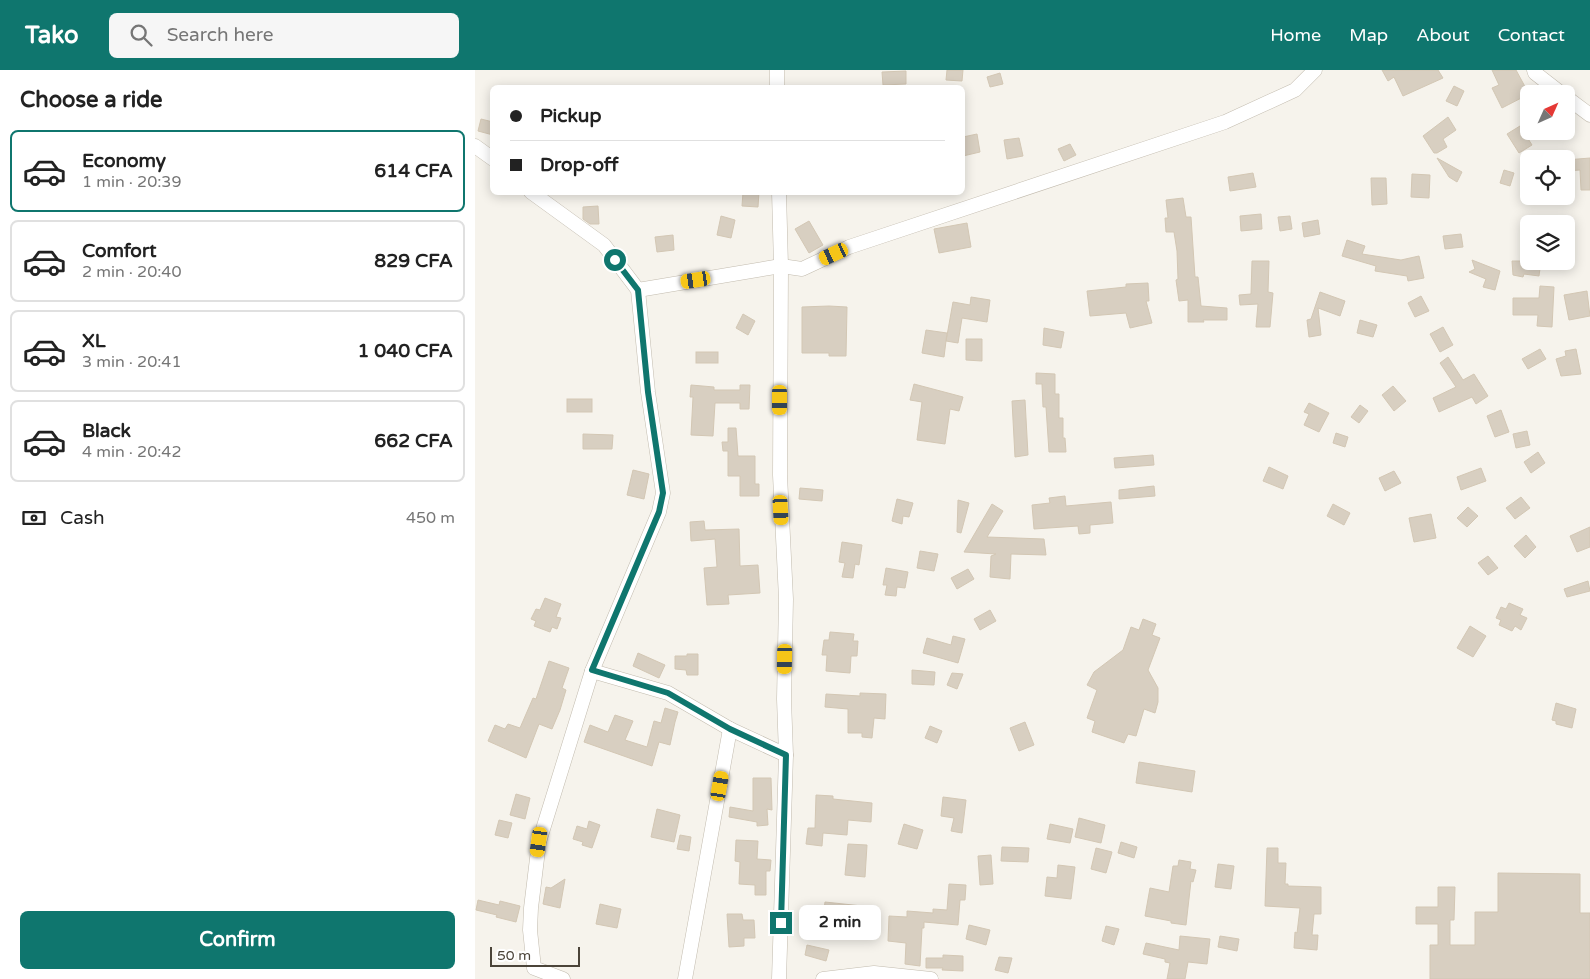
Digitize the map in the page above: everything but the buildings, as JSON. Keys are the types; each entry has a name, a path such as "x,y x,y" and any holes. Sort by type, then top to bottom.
{"street":[{"path":"777,70 777,85"},
{"path":"638,290 781,266 802,269 849,247 1225,122 1295,90 1315,70"},
{"path":"1534,70 1535,73 1550,85"},
{"path":"1575,104 1590,115"},
{"path":"475,146 490,157"},
{"path":"535,195 604,245 638,290 648,392 663,493 659,512 592,670 539,842 529,930 535,968 563,979"},
{"path":"779,195 781,266 780,475 786,599 783,699 786,755 779,979"},
{"path":"592,670 668,693 730,729 786,755"},
{"path":"685,979 730,729"},
{"path":"823,979 874,973 931,979"}],"route":[{"path":"615,260 638,290 648,392 663,493 659,512 592,670 668,693 730,729 786,755 781,923"}]}
